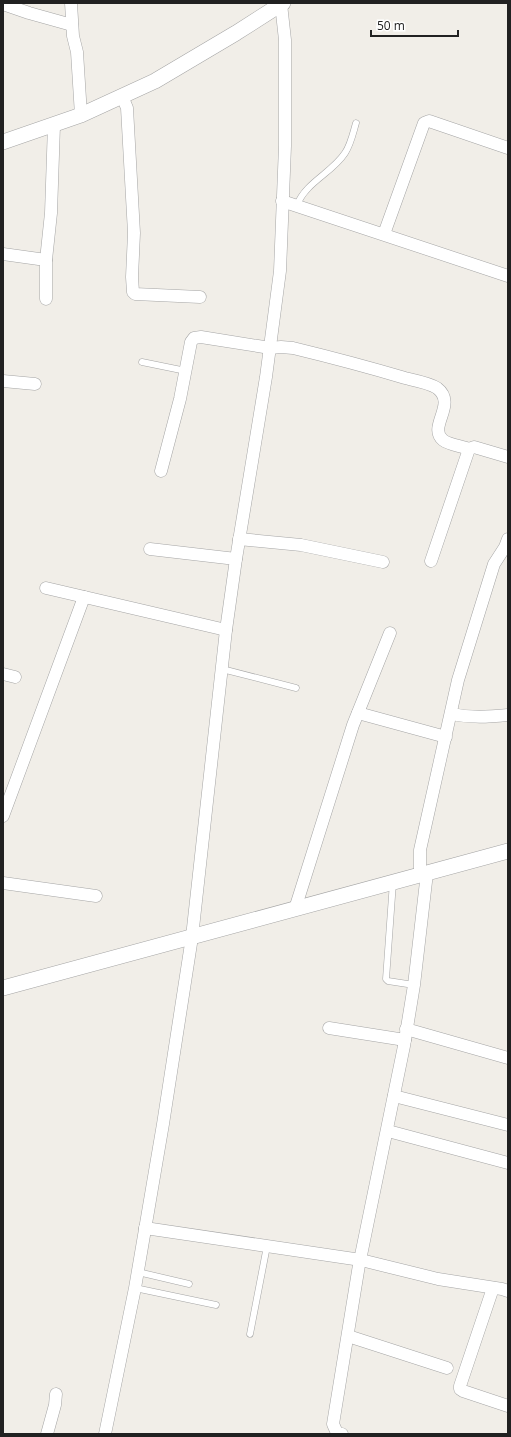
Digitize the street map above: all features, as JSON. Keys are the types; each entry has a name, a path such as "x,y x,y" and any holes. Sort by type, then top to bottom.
{"street":[{"path":"72,3 72,25 77,52 81,116"},
{"path":"3,4 72,25"},
{"path":"3,142 81,116 155,81 236,33 276,5 285,40 285,146 280,272 270,348 226,630 192,937 138,1272 105,1434"},
{"path":"122,96 127,108 128,124 134,233 132,277 133,292 135,294 200,297"},
{"path":"384,234 426,122 429,121 508,148"},
{"path":"46,299 46,260 51,213 54,125"},
{"path":"282,200 508,276"},
{"path":"3,254 46,260"},
{"path":"162,471 180,399 191,342 194,338 201,337 270,348 293,348 376,369 436,387 444,395 445,404 439,425 440,436 444,441 469,449 474,447 508,457"},
{"path":"3,380 35,384"},
{"path":"431,561 469,449"},
{"path":"239,539 301,545 383,562"},
{"path":"342,1434 337,1433 333,1424 361,1260 388,1131 414,985 424,874 420,850 458,680 494,564 507,545"},
{"path":"150,549 236,559"},
{"path":"46,588 226,630"},
{"path":"3,816 84,597"},
{"path":"295,908 358,713 390,633"},
{"path":"358,713 446,737"},
{"path":"451,714 480,718 508,715"},
{"path":"3,988 508,851"},
{"path":"3,883 96,896"},
{"path":"329,1028 405,1035 508,1058"},
{"path":"394,1096 508,1125"},
{"path":"388,1131 508,1163"},
{"path":"145,1228 361,1260 438,1279 508,1291"},
{"path":"494,1288 460,1389 508,1406"},
{"path":"348,1336 447,1368"},
{"path":"47,1434 55,1405 56,1394"}],"lane":[{"path":"297,205 304,192 346,153 356,123"},
{"path":"142,362 186,371"},
{"path":"222,669 296,688"},
{"path":"393,882 386,979 388,982 414,985"},
{"path":"250,1334 267,1246"},
{"path":"138,1272 189,1284"},
{"path":"135,1288 216,1305"}]}
